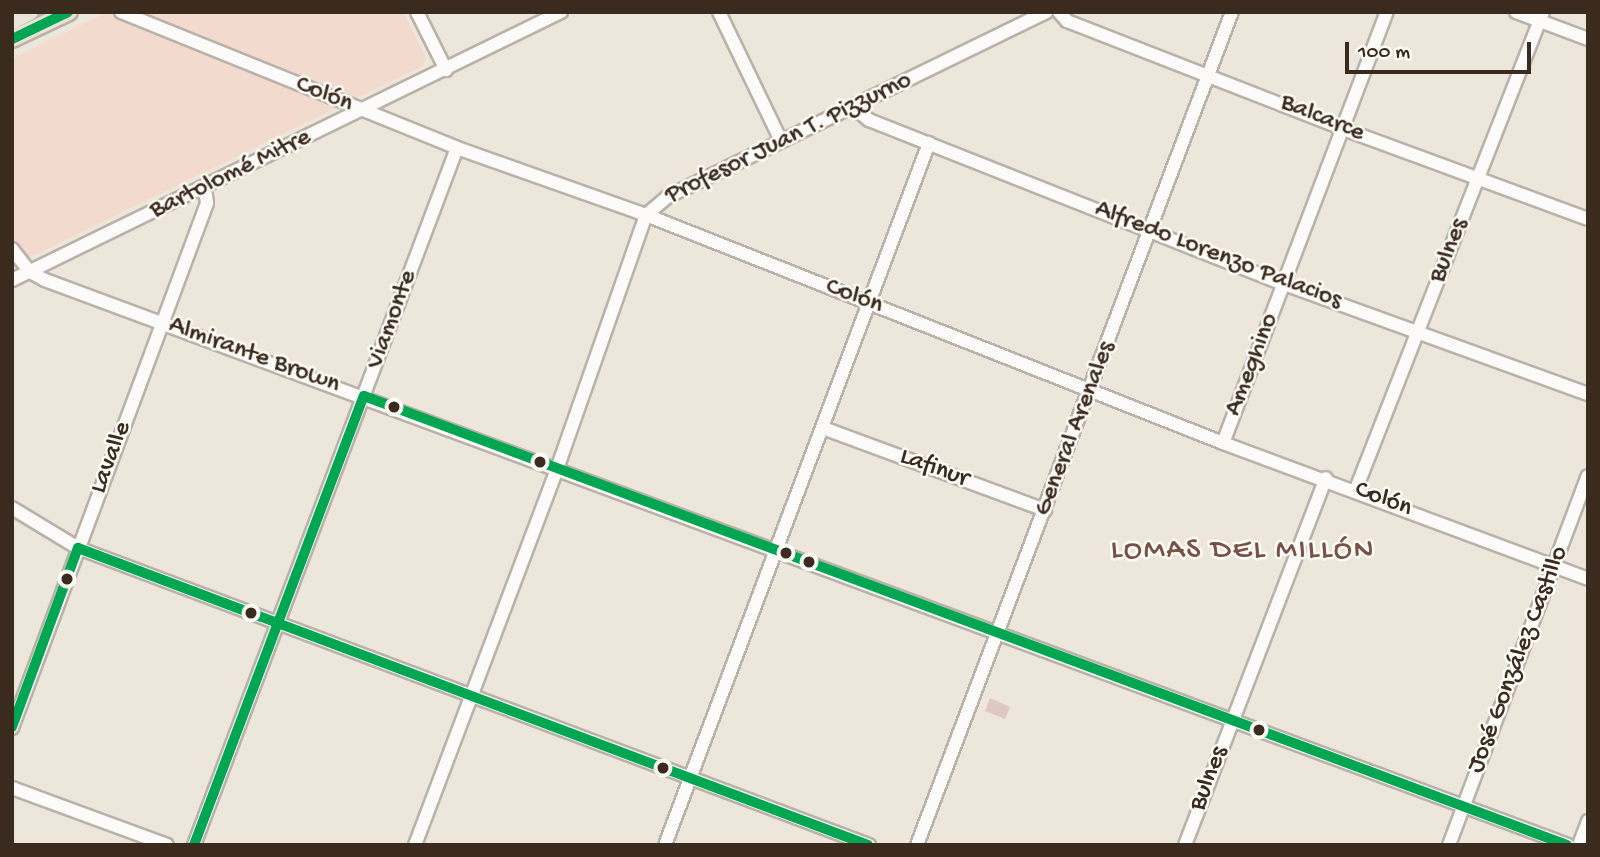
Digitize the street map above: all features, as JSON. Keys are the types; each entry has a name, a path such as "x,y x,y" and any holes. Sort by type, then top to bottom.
{"main road":[{"path":"12,21 30,12"},
{"path":"12,39 69,12"}],"street":[{"name":"Colón","path":"121,12 457,148 646,215 1223,443 1356,489 1588,579"},
{"path":"417,12 446,70"},
{"name":"Bartolomé Mitre","path":"12,281 365,111 561,12"},
{"path":"719,12 781,141"},
{"name":"Profesor Juan T. Pizzurno","path":"415,845 557,469 646,215 669,196 853,107 1021,18 1046,12"},
{"name":"Balcarce","path":"1059,12 1067,21 1210,73 1346,130 1588,219"},
{"name":"General Arenales","path":"918,845 1232,12"},
{"name":"Ameghino","path":"1223,443 1346,130 1387,12"},
{"path":"1516,12 1542,17 1588,39"},
{"name":"Bulnes","path":"1356,489 1542,17"},
{"name":"Alfredo Lorenzo Palacios","path":"853,107 869,120 1151,229 1284,284 1588,394"},
{"path":"665,845 929,143"},
{"name":"Viamonte","path":"194,845 275,622 457,148"},
{"name":"Lavalle","path":"12,728 164,324 207,203 205,188"},
{"path":"12,249 30,272"},
{"name":"Almirante Brown","path":"30,272 774,551 1234,718 1568,845"},
{"name":"Lafinur","path":"822,428 1045,510"},
{"name":"José González Castillo","path":"1450,845 1588,476"},
{"name":"Bulnes","path":"1185,845 1326,478"},
{"path":"12,508 78,548 869,845"},
{"path":"12,788 167,845"},
{"path":"1579,845 1588,821"}],"shaded area":[{"path":"107,12 403,12 426,58 423,66 12,266 12,59"}],"building":[{"path":"990,698 1010,707 1005,719 985,711"}],"transit line":[{"path":"12,39 68,12"},
{"path":"194,845 364,396 1567,845"},
{"path":"12,727 78,548 868,845"}],"district":[{"name":"LOMAS DEL MILLÓN","path":"1243,552"}]}
